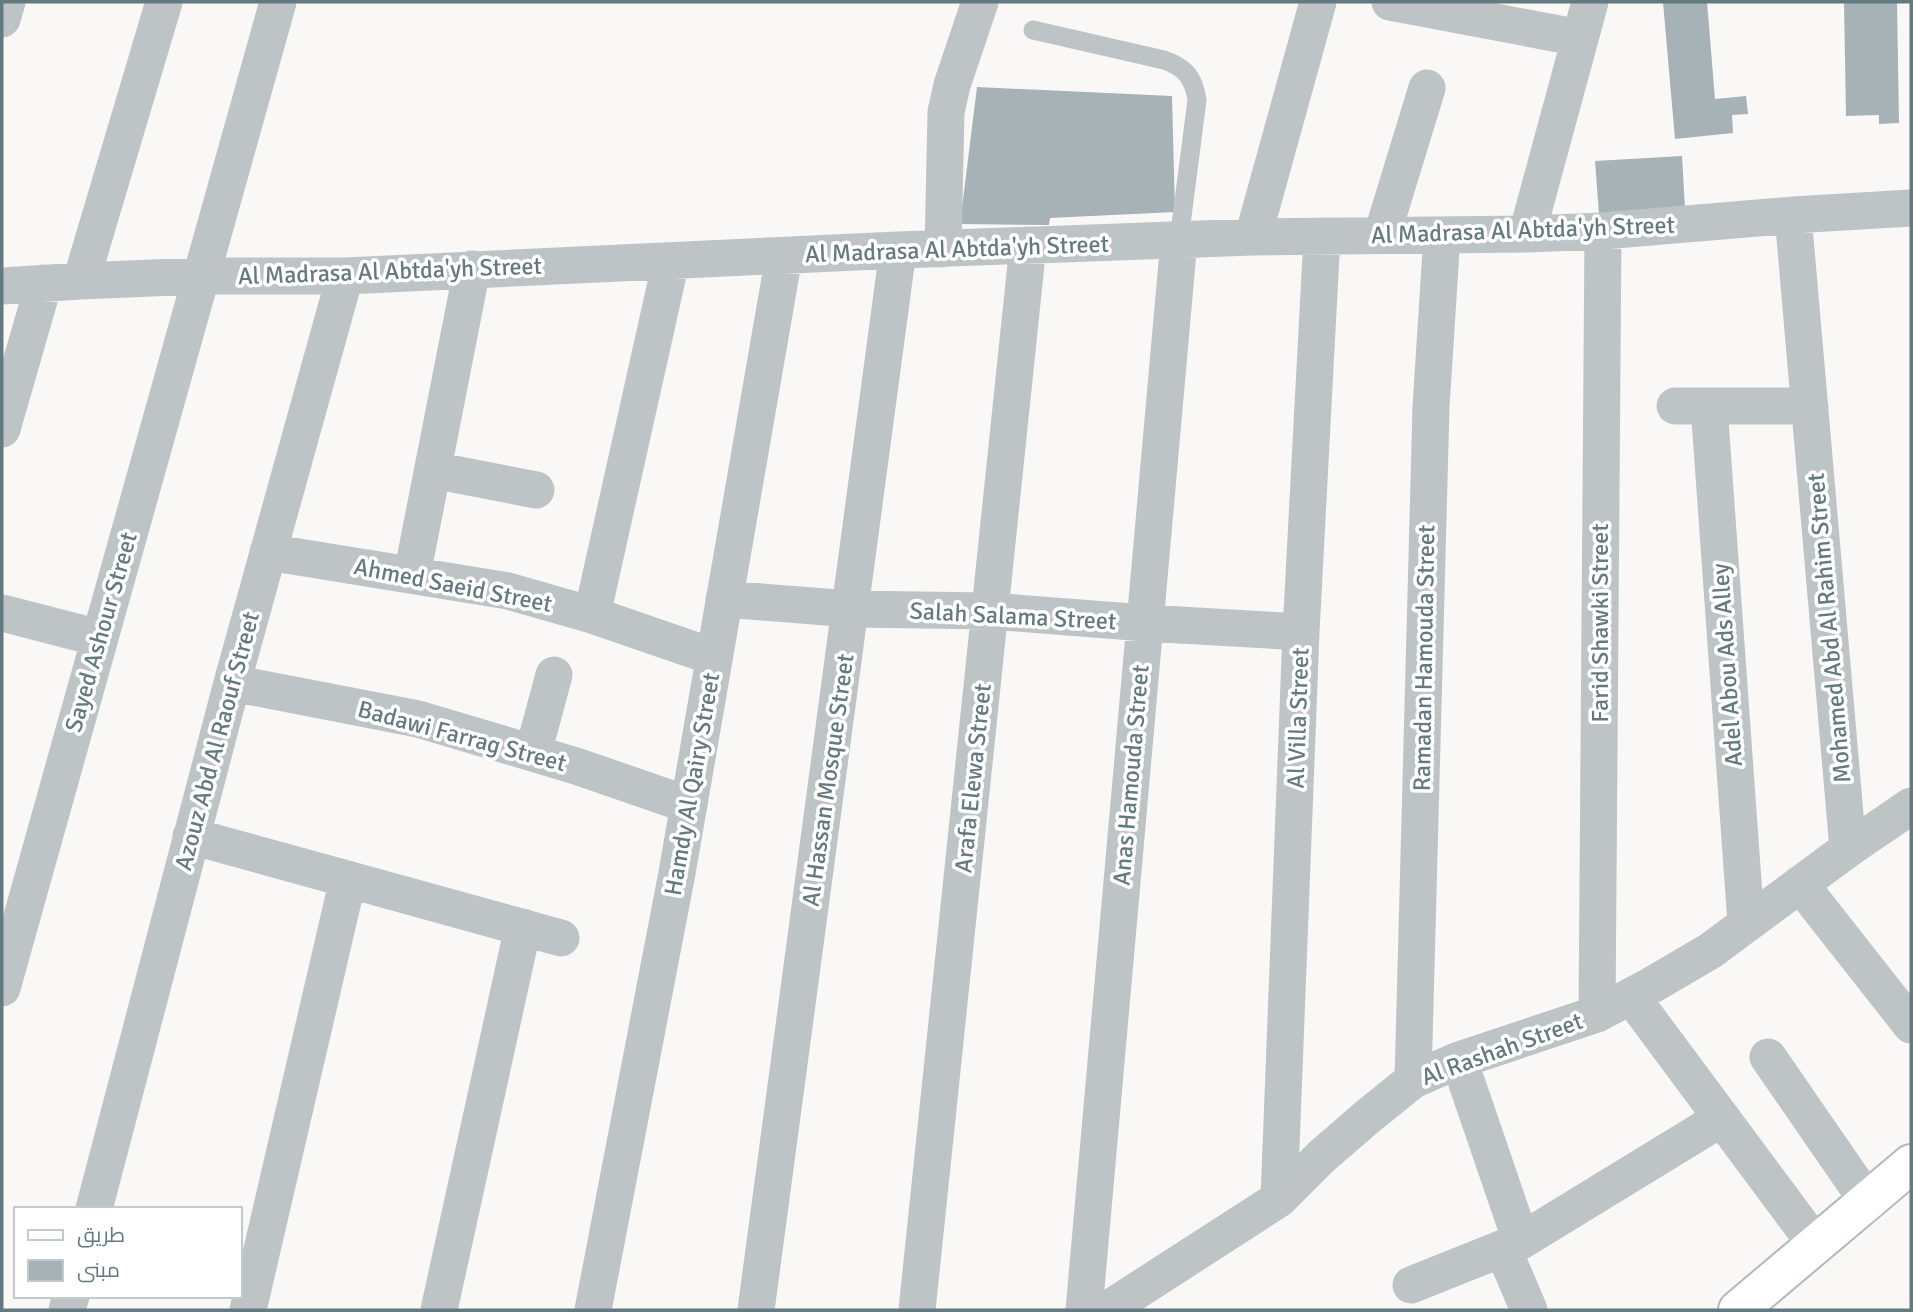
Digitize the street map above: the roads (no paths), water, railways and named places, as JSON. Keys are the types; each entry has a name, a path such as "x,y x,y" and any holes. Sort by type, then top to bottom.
{"street":[{"path":"2,19 7,2"},
{"path":"81,281 164,2"},
{"name":"Sayed Ashour Street","path":"2,988 278,2"},
{"path":"943,249 946,112 952,85 980,2"},
{"path":"1253,237 1318,2"},
{"path":"1390,2 1580,38"},
{"path":"1527,234 1590,2"},
{"path":"1382,235 1427,88"},
{"name":"Al Madrasa Al Abtda'yh Street","path":"2,286 200,276 345,276 898,250 1253,237 1603,231 1911,208"},
{"name":"Mohamed Abd Al Rahim Street","path":"1793,215 1848,849"},
{"name":"Farid Shawki Street","path":"1597,1014 1603,231"},
{"name":"Ramadan Hamouda Street","path":"1413,1080 1431,407 1442,235"},
{"name":"Al Villa Street","path":"1279,1199 1301,632 1322,236"},
{"name":"Anas Hamouda Street","path":"1084,1310 1179,240"},
{"name":"Arafa Elewa Street","path":"917,1310 1028,245"},
{"name":"Al Hassan Mosque Street","path":"757,1310 898,250"},
{"name":"Hamdy Al Qairy Street","path":"593,1310 689,805 784,256"},
{"path":"593,615 671,261"},
{"path":"412,575 472,269"},
{"name":"Azouz Abd Al Raouf Street","path":"95,1207 232,683 345,276"},
{"path":"2,429 44,283"},
{"name":"Adel Abou Ads Alley","path":"1746,923 1692,406 1810,406"},
{"path":"433,470 536,490"},
{"name":"Ahmed Saeid Street","path":"268,552 508,592 593,615 715,657"},
{"name":"Salah Salama Street","path":"724,599 851,609 990,611 1301,632"},
{"path":"2,613 99,638"},
{"path":"533,753 554,675"},
{"name":"Badawi Farrag Street","path":"232,683 418,719 576,766 689,805"},
{"name":"Al Rashah Street","path":"1107,1310 1279,1199 1321,1157 1413,1080 1459,1060 1597,1014 1631,996 1710,951 1911,806"},
{"path":"191,836 561,938"},
{"path":"248,1310 348,879"},
{"path":"1800,884 1911,1025"},
{"path":"439,1310 523,927"},
{"path":"1631,996 1816,1245"},
{"path":"1768,1057 1868,1202"},
{"path":"1459,1060 1529,1310"},
{"path":"1411,1285 1512,1245 1722,1118"},
{"path":"1738,1310 1911,1164"}],"lane":[{"path":"1033,30 1164,60 1184,69 1191,78 1197,100 1179,240"}]}
